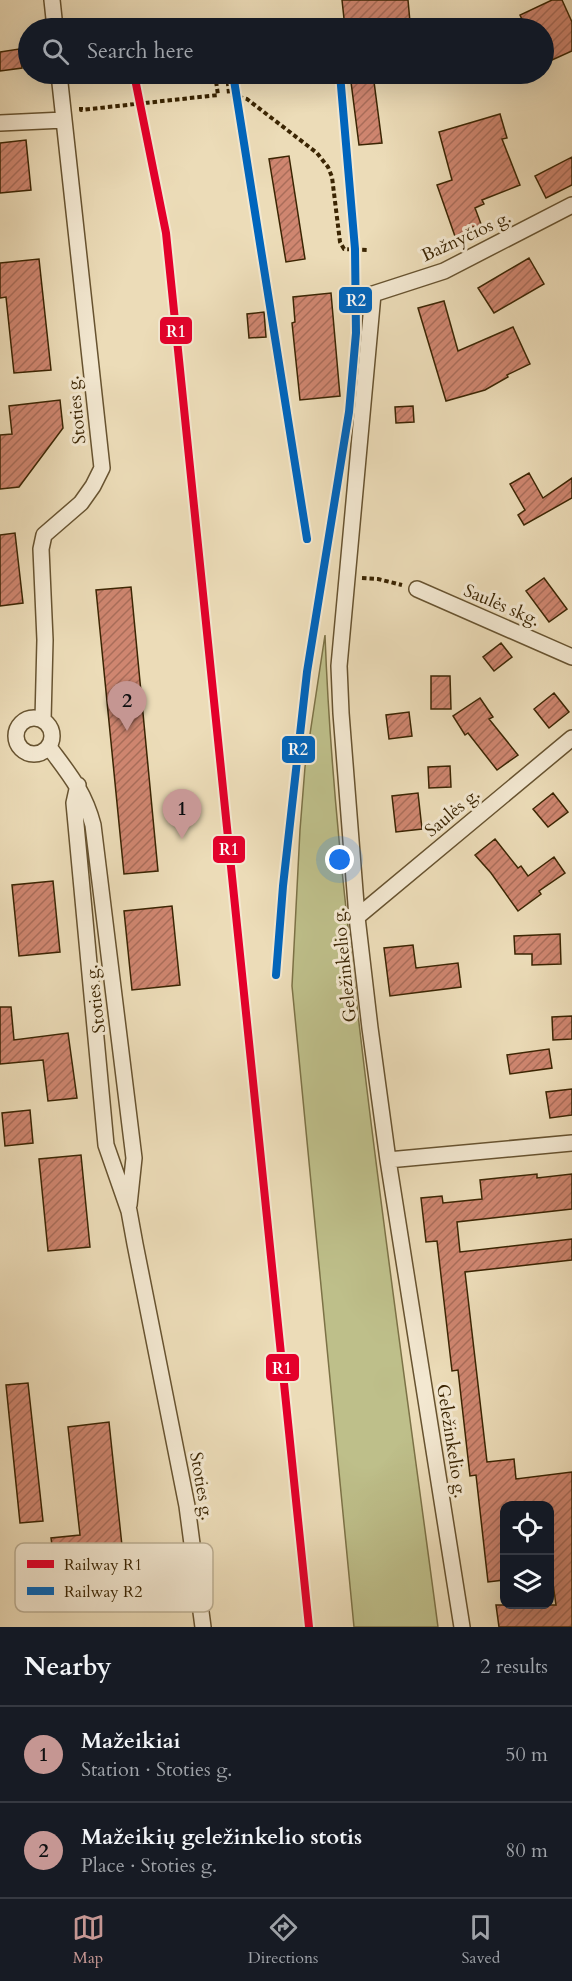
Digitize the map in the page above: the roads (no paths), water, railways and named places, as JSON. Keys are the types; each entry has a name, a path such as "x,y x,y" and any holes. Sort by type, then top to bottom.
{"street":[{"path":"52,0 54,18"},
{"name":"Stoties g.","path":"43,720 45,640 41,549 44,535 81,503 102,468 60,84"},
{"path":"0,123 64,120"},
{"name":"Bažnyčios g.","path":"372,294 444,271 572,205"},
{"name":"Geležinkelio g.","path":"372,294 339,666 357,917 388,1160 462,1627"},
{"name":"Saulės skg.","path":"417,590 572,657"},
{"path":"31,718 43,720 51,729 49,747 39,754 28,754 22,751 15,735 20,723 31,718"},
{"name":"Saulės g.","path":"357,917 572,738"},
{"path":"0,743 16,741"},
{"name":"Stoties g.","path":"49,747 78,784 88,806 93,825 134,1158 129,1211"},
{"name":"Stoties g.","path":"78,784 74,803 106,1145 129,1211 187,1506 192,1543"},
{"path":"388,1160 572,1143"},
{"name":"Stoties g.","path":"200,1612 202,1627"}],"rail line":[{"name":"R1","path":"136,84 166,233 309,1627"},
{"name":"R2","path":"235,84 307,539"},
{"name":"R2","path":"276,975 283,886 307,672 349,412 356,333 355,249 341,84"}],"place":[{"name":"Mažeikių geležinkelio stotis","path":"127,731"},
{"name":"Mažeikiai","path":"182,839"}]}
